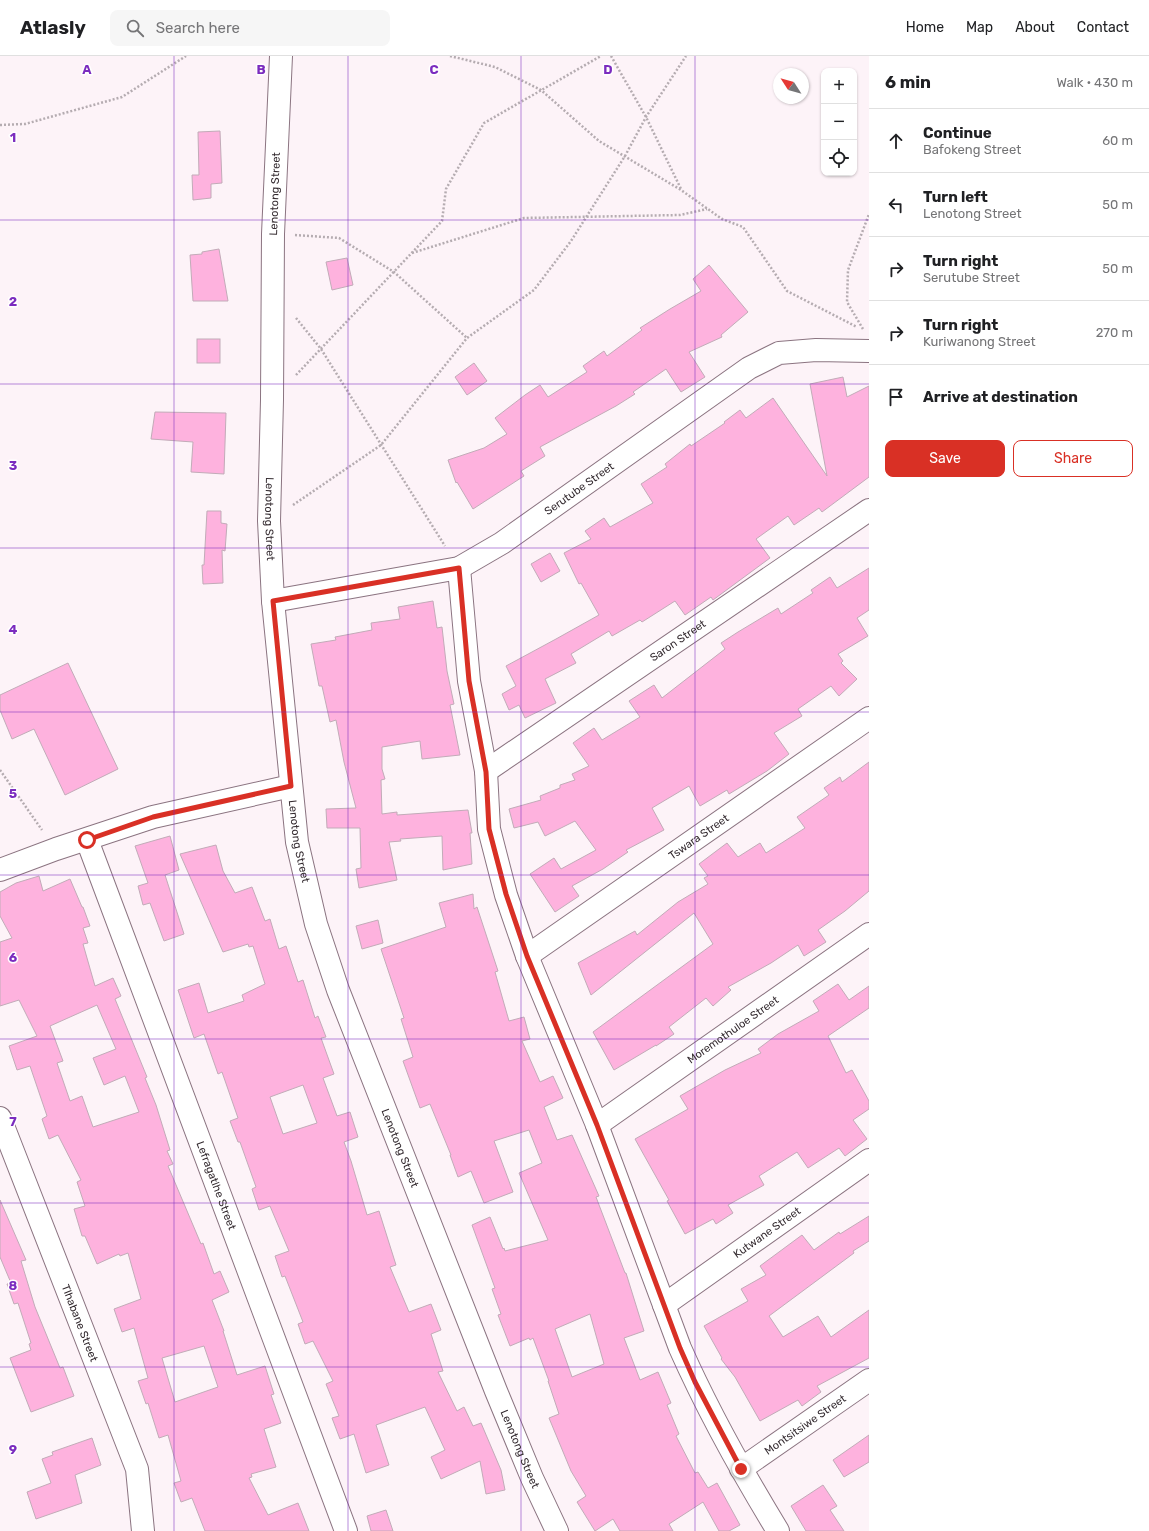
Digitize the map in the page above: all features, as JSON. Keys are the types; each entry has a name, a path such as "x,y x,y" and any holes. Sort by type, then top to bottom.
{"street":[{"name":"Lenotong Street","path":"281,56 273,234 270,521 273,601 297,842 316,924 338,990 496,1391 532,1478 557,1531"},
{"name":"Serutube Street","path":"273,601 459,568 502,543 749,368 778,353 816,350 867,341"},
{"name":"Saron Street","path":"486,772 869,510"},
{"path":"459,568 469,681 486,772 489,829 506,894 527,956 597,1125 680,1348 695,1382 741,1469 778,1531"},
{"name":"Tswara Street","path":"527,956 869,718"},
{"path":"0,870 56,849 153,817 291,786"},
{"name":"Lefragatlhe Street","path":"87,840 346,1531"},
{"name":"Moremothuloe Street","path":"597,1125 869,934"},
{"name":"Tlhabane Street","path":"0,1118 137,1469 143,1531"},
{"name":"Kutwane Street","path":"664,1305 869,1160"},
{"name":"Montsitsiwe Street","path":"741,1469 869,1380"}],"path":[{"path":"0,126 25,124 122,97 186,56"},
{"path":"450,56 495,67 541,90 599,141 681,190 722,219 743,227 787,291 867,341"},
{"path":"272,400 442,221 446,189 484,123 601,56"},
{"path":"611,56 646,117 681,190"},
{"path":"270,521 381,445 467,338 534,290 571,241 625,156 646,117 686,56"},
{"path":"412,253 524,218 680,215 707,209"},
{"path":"867,341 847,302 848,270 869,214"},
{"path":"273,234 340,238 394,272 467,338"},
{"path":"272,290 321,349 459,568"},
{"path":"0,770 56,849"}],"building":[{"path":"220,131 222,183 211,184 211,198 193,200 192,175 199,175 198,132"},
{"path":"219,249 228,301 193,301 190,255 202,254 202,252"},
{"path":"347,258 353,285 332,290 326,262"},
{"path":"709,265 748,312 721,335 722,337 689,352 705,377 681,392 666,369 633,392 635,394 616,406 540,447 545,456 521,471 524,476 473,509 457,482 456,483 448,460 484,448 507,434 495,418 525,395 540,385 548,397 587,372 583,366 604,351 607,356 642,330 640,328 701,291 693,279"},
{"path":"197,339 220,339 220,363 197,363"},
{"path":"474,363 487,381 467,395 455,377"},
{"path":"843,377 847,397 869,386 869,477 822,512 819,508 794,525 788,516 756,539 770,558 713,600 711,597 685,615 675,601 642,622 640,620 612,636 609,631 571,654 576,663 545,679 556,703 525,718 519,705 509,710 502,694 516,686 506,666 599,615 581,583 579,584 564,553 591,539 585,531 604,518 610,527 653,503 641,484 667,467 665,464 690,444 691,446 725,423 724,422 740,410 746,418 773,398 827,476 810,384"},
{"path":"155,412 226,413 224,474 191,472 193,442 151,439"},
{"path":"207,511 221,511 221,523 227,524 225,551 222,550 223,583 203,584 202,565 204,565"},
{"path":"550,553 560,571 541,582 531,564"},
{"path":"869,568 869,610 857,618 868,636 838,654 843,661 841,663 857,679 839,696 831,686 798,709 802,716 774,733 789,754 767,771 729,794 727,790 700,806 689,786 652,808 664,830 626,850 628,852 603,869 572,886 579,896 555,912 530,874 554,858 561,869 596,850 575,821 545,836 538,822 514,828 509,809 541,800 540,796 560,788 560,785 575,780 572,774 589,766 573,743 594,728 602,740 640,717 629,701 654,685 662,698 725,649 721,643 738,632 778,608 781,614 813,593 811,590 830,577 837,588"},
{"path":"433,601 437,628 442,627 447,671 454,704 450,705 460,755 422,759 420,741 382,747 382,769 385,779 381,780 382,814 397,812 397,815 468,810 472,833 470,833 472,864 443,870 442,836 400,839 401,841 389,842 397,880 359,888 356,869 361,868 360,828 327,828 326,809 356,808 344,762 336,720 330,722 322,686 319,686 311,644 336,640 335,637 372,630 371,623 400,619 398,607"},
{"path":"68,663 118,769 65,795 34,729 12,739 0,710 0,695"},
{"path":"869,762 869,891 845,911 818,930 826,942 804,956 798,945 771,963 728,987 731,990 713,1006 706,998 669,1027 674,1034 614,1070 593,1032 713,944 694,913 591,995 578,963 635,931 637,935 678,902 708,884 704,878 708,876 699,864 727,843 738,857 760,843 766,853 805,828 797,817 829,795 824,788 840,777 842,782"},
{"path":"170,836 179,870 165,875 184,934 164,941 150,903 143,905 138,886 148,883 135,846"},
{"path":"216,845 223,871 235,893 252,887 265,921 270,919 279,949 286,946 298,982 303,980 315,1018 318,1016 326,1037 321,1038 334,1074 323,1078 337,1116 350,1112 358,1137 344,1142 367,1215 379,1211 396,1265 390,1267 409,1312 431,1304 441,1330 431,1334 443,1371 438,1372 457,1411 464,1407 473,1426 481,1423 501,1470 505,1490 486,1494 480,1461 441,1479 431,1457 445,1450 425,1407 376,1425 389,1465 366,1473 354,1434 340,1439 332,1418 339,1416 326,1384 333,1381 313,1341 305,1344 298,1324 303,1322 285,1276 282,1277 275,1256 289,1251 270,1206 259,1210 252,1189 256,1187 240,1142 238,1142 230,1121 238,1118 222,1072 218,1074 204,1034 194,1038 178,990 199,983 208,1013 244,1001 242,995 265,984 253,946 249,947 248,944 223,952 180,854","holes":["303,1085 317,1123 283,1134 270,1097"]},
{"path":"39,876 43,891 70,879 83,907 90,926 83,928 88,943 83,944 95,986 113,978 121,996 115,999 147,1077 145,1078 156,1105 170,1150 167,1151 173,1164 168,1166 201,1244 203,1243 214,1274 220,1271 229,1292 212,1300 224,1331 237,1375 265,1366 274,1394 271,1395 281,1423 264,1429 276,1467 251,1474 252,1477 249,1478 268,1515 298,1503 309,1531 205,1531 192,1498 181,1502 174,1483 181,1481 168,1435 159,1438 148,1403 146,1404 138,1381 148,1378 134,1328 122,1332 114,1309 141,1299 128,1253 120,1256 119,1254 97,1264 85,1236 82,1236 74,1209 85,1206 77,1182 81,1180 58,1135 49,1139 42,1119 47,1116 30,1066 17,1070 9,1046 37,1036 19,1000 0,1006 0,942 12,938 0,916 0,892 16,883","holes":["97,1005 116,1049 93,1058 104,1085 125,1076 139,1112 93,1127 82,1096 70,1101 57,1063 63,1061 50,1026","204,1346 218,1387 175,1402 162,1358"]},
{"path":"473,894 474,909 477,907 498,971 495,972 509,1021 524,1017 530,1039 522,1041 540,1082 553,1076 563,1098 544,1107 557,1140 572,1135 599,1196 596,1197 626,1273 644,1331 624,1338 640,1380 658,1372 671,1403 667,1405 679,1434 676,1436 695,1473 698,1472 708,1488 717,1483 740,1525 729,1531 719,1531 703,1502 669,1524 673,1531 620,1531 613,1519 595,1531 577,1502 586,1496 571,1471 549,1418 559,1414 549,1381 533,1338 530,1340 529,1338 510,1346 498,1315 501,1314 492,1289 495,1288 472,1225 490,1217 505,1251 548,1240 519,1173 542,1163 529,1130 494,1141 513,1192 484,1203 471,1171 458,1177 451,1155 430,1104 420,1108 403,1061 413,1057 401,1019 404,1018 381,949 446,927 439,903","holes":["590,1314 604,1364 572,1377 555,1329"]},
{"path":"378,920 383,943 362,949 356,926"},
{"path":"838,984 849,1000 869,986 869,1008 828,1036 846,1073 852,1070 869,1101 869,1109 853,1120 867,1139 845,1156 839,1148 808,1168 797,1152 759,1176 764,1185 728,1205 733,1213 716,1224 713,1219 685,1234 667,1201 669,1200 635,1139 688,1109 680,1096 725,1070 761,1053 758,1049 778,1034 819,1011 813,1001"},
{"path":"0,1200 26,1260 21,1261 35,1307 60,1368 63,1367 74,1396 31,1412 10,1358 31,1350 29,1344 31,1343 18,1303 14,1304 7,1284 11,1283 0,1257"},
{"path":"869,1216 869,1241 853,1251 854,1253 769,1316 783,1337 818,1316 831,1337 869,1310 869,1358 817,1386 821,1392 802,1406 798,1400 760,1421 735,1377 721,1359 722,1358 704,1326 748,1301 741,1289 766,1275 760,1266 802,1235 814,1250 839,1232 840,1234"},
{"path":"869,1435 869,1462 844,1477 833,1460"},
{"path":"92,1438 101,1465 75,1475 82,1503 36,1519 27,1492 51,1483 42,1459 53,1455 52,1452"},
{"path":"823,1485 837,1506 830,1510 844,1531 806,1531 791,1506"},
{"path":"386,1510 393,1531 371,1531 367,1516"}],"route":[{"path":"87,840 153,817 291,786 273,601 459,568 469,681 486,772 489,829 506,894 527,956 597,1125 680,1348 695,1382 741,1469"}]}
